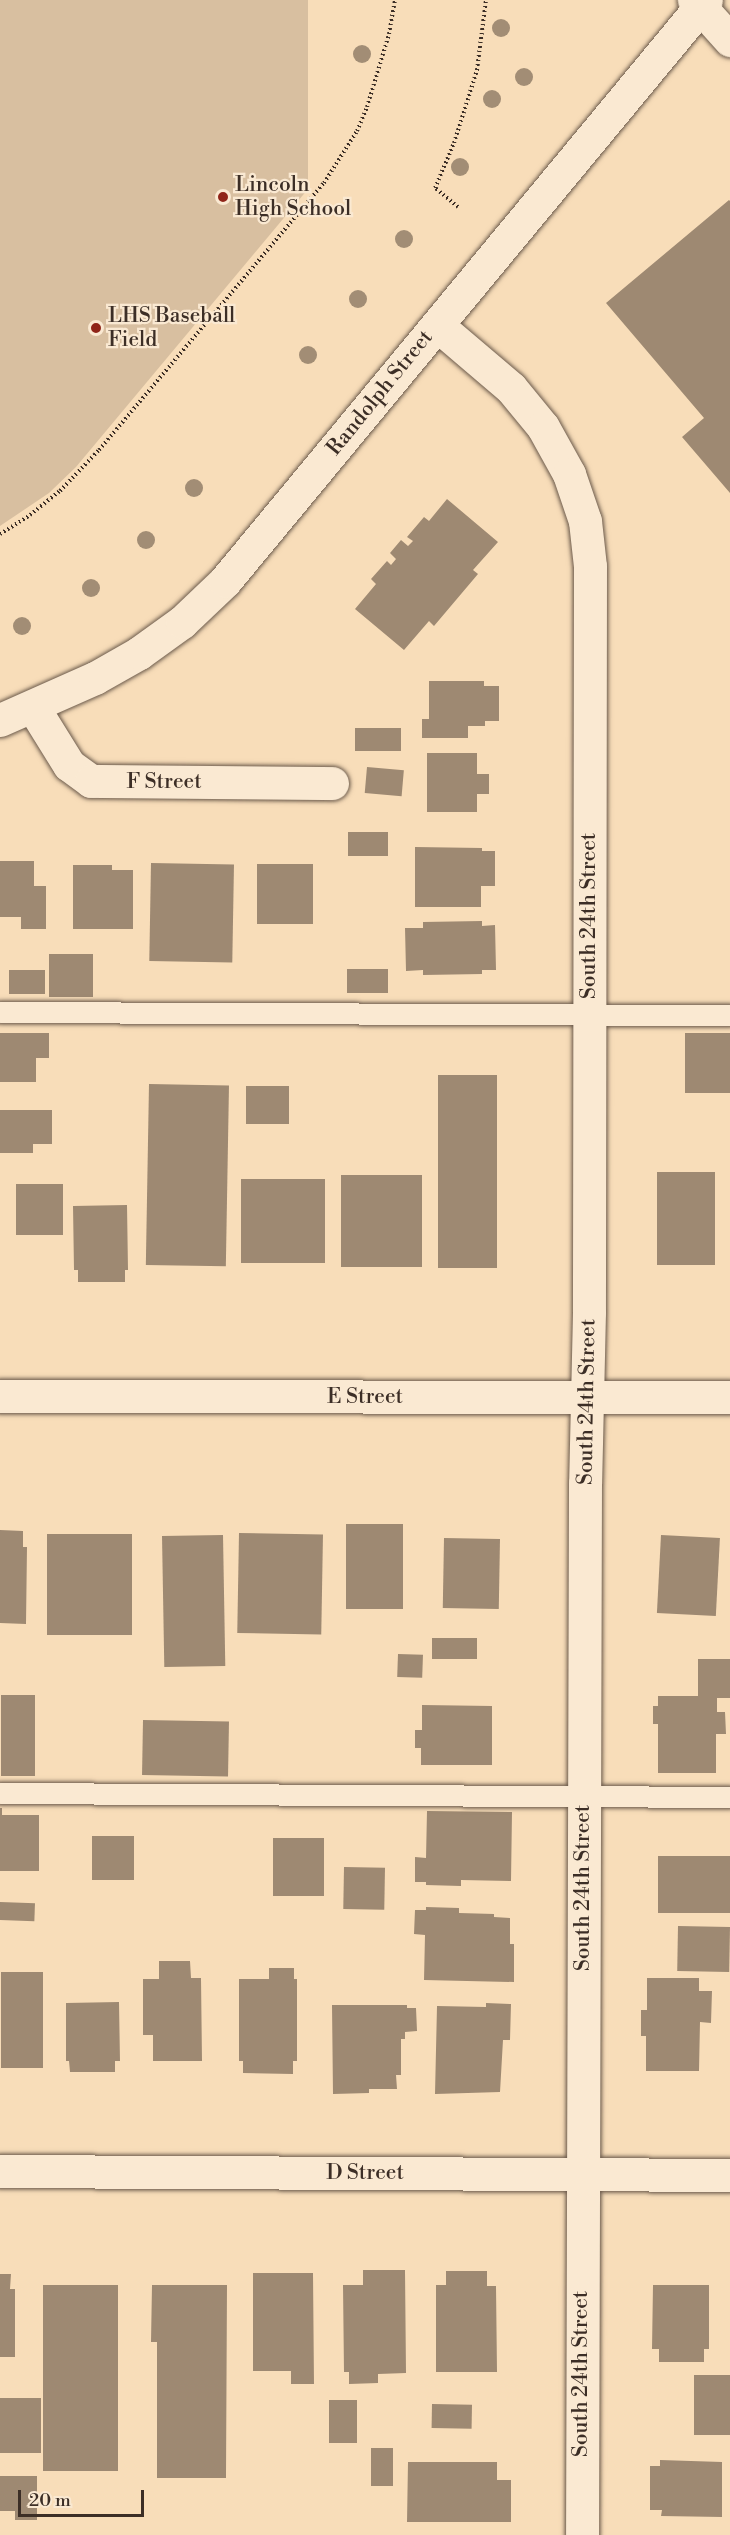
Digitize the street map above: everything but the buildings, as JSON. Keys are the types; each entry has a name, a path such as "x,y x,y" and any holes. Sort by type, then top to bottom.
{"street":[{"path":"700,2 730,40"},
{"name":"Randolph Street","path":"0,720 33,707 139,654 182,622 225,581 700,2"},
{"name":"South 24th Street","path":"436,325 511,388 543,427 569,474 585,521 590,566 589,1312 586,1397 582,2535"},
{"name":"F Street","path":"33,707 69,765 91,782 332,783"},
{"name":"E Street","path":"0,1396 730,1397"},
{"name":"D Street","path":"0,2171 730,2175"}],"lane":[{"path":"0,1012 730,1015"},
{"path":"0,1793 730,1797"}],"path":[{"path":"0,534 30,515 60,490 99,450 324,183 357,131 367,107 389,34 395,0"},
{"path":"458,207 435,188 454,143 477,70 486,0"}],"shaded area":[{"name":"LHS Baseball Field","path":"0,0 308,0 308,189 76,467 49,493 0,526"}],"place":[{"name":"Lincoln High School","path":"223,197"},
{"name":"LHS Baseball Field","path":"96,328"}]}
